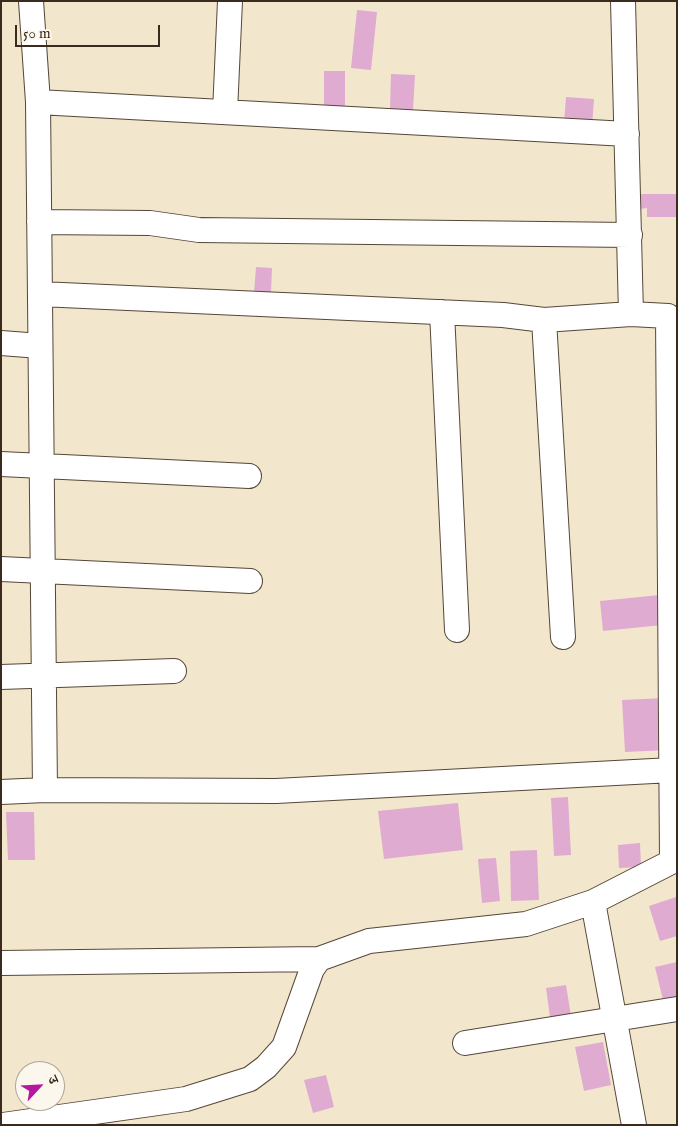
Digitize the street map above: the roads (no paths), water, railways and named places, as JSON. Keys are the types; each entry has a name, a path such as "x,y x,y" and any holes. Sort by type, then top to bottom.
{"street":[{"path":"31,1 38,102 45,790"},
{"path":"224,112 230,1"},
{"path":"623,1 631,314"},
{"path":"38,102 627,134"},
{"path":"39,222 150,223 199,230 630,235"},
{"path":"1,963 319,959 369,941 526,924 593,902 675,859 672,770 672,316 631,314 544,320 503,315 40,294"},
{"path":"442,312 457,630"},
{"path":"544,320 563,637"},
{"path":"1,343 40,346"},
{"path":"1,464 249,476"},
{"path":"1,569 250,581"},
{"path":"1,676 174,670"},
{"path":"1,792 45,790 276,791 672,770"},
{"path":"593,902 634,1125"},
{"path":"3,1125 90,1118 186,1099 250,1079 266,1067 284,1048 312,969 319,959"},
{"path":"464,1043 677,1009"}]}
